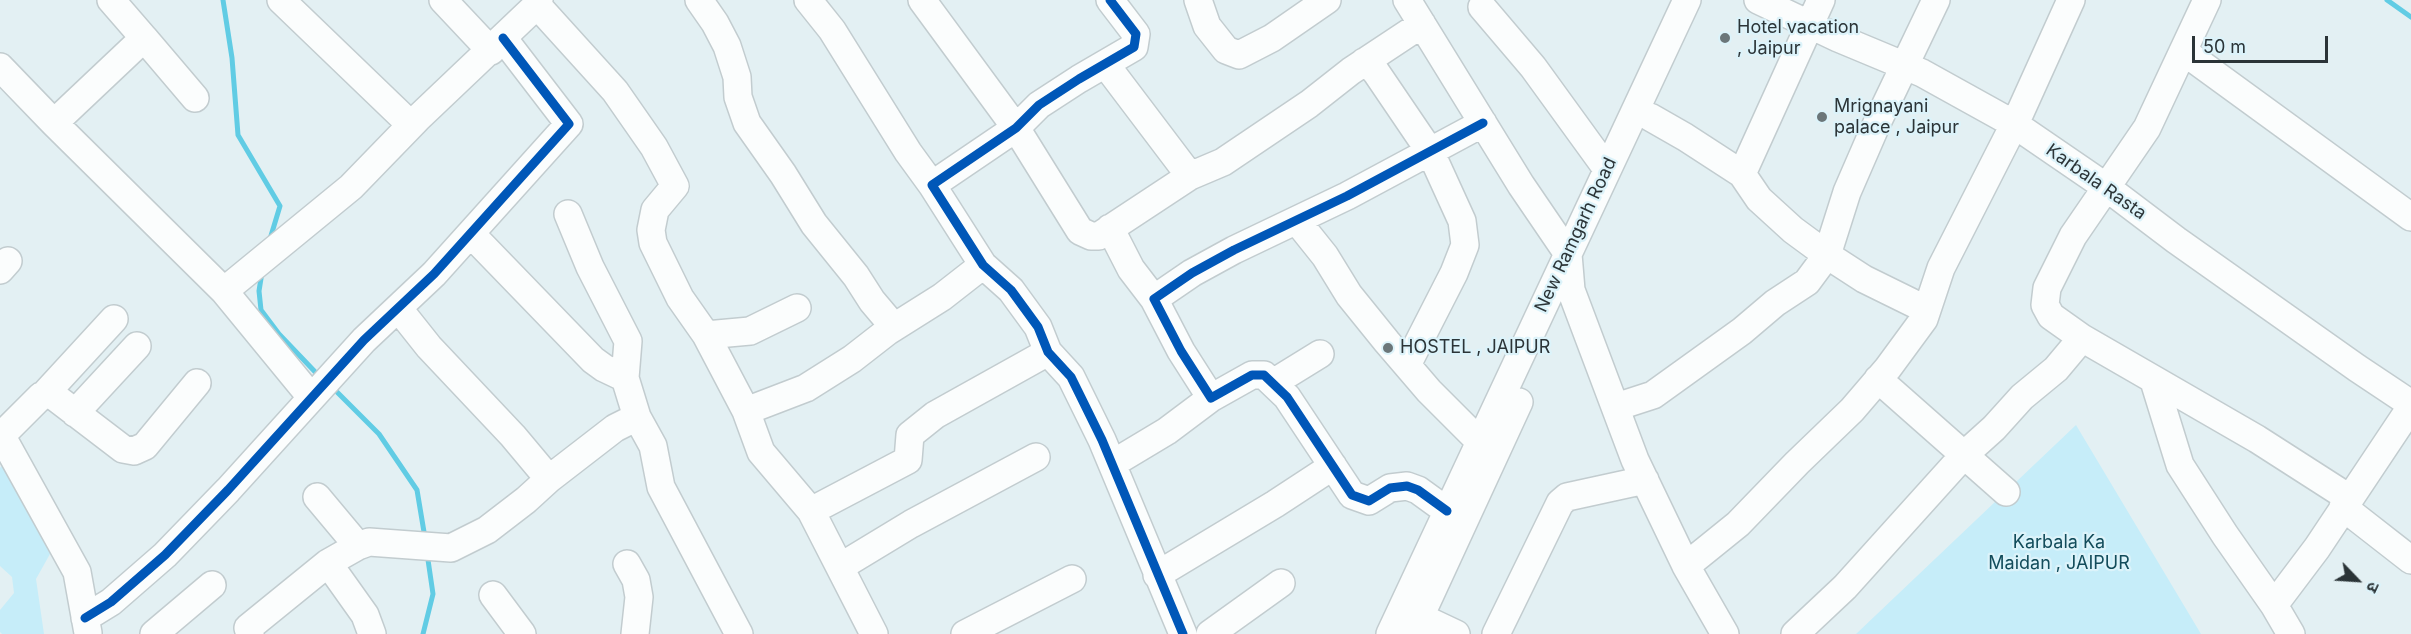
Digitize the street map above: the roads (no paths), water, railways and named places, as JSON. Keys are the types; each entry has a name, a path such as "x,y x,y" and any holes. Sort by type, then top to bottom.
{"street":[{"path":"111,0 195,98"},
{"path":"281,0 411,125"},
{"path":"87,626 165,555 228,490 319,388 435,274 569,124 497,44 443,0"},
{"path":"699,0 727,46 737,77 738,97 747,123 783,174 813,224 894,327"},
{"path":"808,0 832,30 983,266 1011,290 1038,327 1048,352 1071,377 1112,464 1183,634"},
{"path":"922,0 1016,128 1080,231 1091,236 1099,236 1190,176 1233,156 1309,104 1364,62 1422,24"},
{"path":"932,185 1016,128 1039,105 1078,79 1129,52 1136,42 1136,34 1110,0"},
{"path":"1198,0 1207,26 1226,51 1239,55 1272,38 1327,0"},
{"path":"1407,0 1568,254 1571,290 1645,480 1686,566 1725,634"},
{"name":"New Ramgarh Road","path":"1390,634 1687,0"},
{"name":"New Ramgarh Road","path":"1416,626 1705,0"},
{"name":"Karbala Rasta","path":"1758,0 1951,88 2014,124 2411,405"},
{"path":"1742,174 1821,0"},
{"path":"1616,407 1653,395 1702,361 1775,303 1807,282 1827,255 1847,192 1876,123 1936,0"},
{"path":"1686,566 1738,524 1852,410 1924,319 1941,268 2014,124 2071,0"},
{"path":"2207,0 2147,128 2073,236 2048,288 2045,304 2050,316 2082,338 2257,439 2346,503 2411,560"},
{"path":"224,291 351,187 411,125 538,2 615,90 654,147 675,186 655,210 651,230 653,243 680,298 706,335 746,411 761,452 811,511 874,634"},
{"path":"1482,7 1533,68 1608,169"},
{"path":"54,123 144,38"},
{"path":"2183,51 2411,217"},
{"path":"1364,62 1376,72 1431,153 1462,221 1465,245 1454,273 1407,365"},
{"path":"1106,65 1190,176"},
{"path":"0,67 319,388"},
{"path":"1650,117 1742,174 1759,199 1793,230 1827,255 1864,279 1927,310"},
{"path":"1154,299 1192,273 1431,153 1484,123"},
{"path":"568,214 590,267 628,341 626,378 637,417 653,446 661,487 739,634"},
{"path":"1297,221 1325,256 1349,295 1429,391 1480,442"},
{"path":"1110,228 1131,269 1154,299 1181,351 1211,398"},
{"path":"471,234 593,360 626,378"},
{"path":"746,411 806,388 942,297 983,266"},
{"path":"398,308 429,347 513,436 549,479"},
{"path":"706,335 750,331 797,308"},
{"path":"87,626 77,572 1,437 25,410 45,394 114,319"},
{"path":"1795,634 1845,587 1964,455 1994,428 2022,397 2056,369 2082,338"},
{"path":"75,413 137,346"},
{"path":"811,511 908,460 910,435 935,415 1048,352"},
{"path":"1273,383 1320,354"},
{"path":"1112,464 1167,431 1211,398 1252,375 1264,375 1287,397 1352,495 1368,501 1390,488 1407,486 1418,489 1448,511"},
{"path":"1878,379 2006,492"},
{"path":"2154,381 2180,465 2274,605 2290,634"},
{"path":"45,394 56,396 123,449 134,451 145,446 197,383"},
{"path":"2274,605 2317,548 2411,405"},
{"path":"246,632 328,563 358,546 369,542 451,548 487,530 615,428 637,417"},
{"path":"840,567 911,524 1036,457"},
{"path":"1157,575 1333,466"},
{"path":"1496,634 1560,503 1567,497 1645,480"},
{"path":"317,497 358,546"},
{"path":"328,563 364,615 372,634"},
{"path":"627,564 636,580 639,597 635,634"},
{"path":"965,634 1072,579"},
{"path":"1210,634 1281,583"},
{"path":"154,634 212,585"},
{"path":"494,595 522,634"},
{"path":"1416,626 1456,634"}],"waterway":[{"path":"223,0 232,58 238,135 280,206 270,239"},
{"path":"2387,0 2411,17"},
{"path":"262,272 259,291 261,310 279,334 320,377"},
{"path":"332,387 379,434 417,490 425,538"},
{"path":"423,634 433,594 427,553"}],"place":[{"name":"Hotel vacation , Jaipur","path":"1725,38"},
{"name":"Mrignayani palace , Jaipur","path":"1822,117"},
{"name":"HOSTEL , JAIPUR","path":"1388,348"}],"park label":[{"name":"Karbala Ka Maidan , JAIPUR","path":"2059,553"}]}
